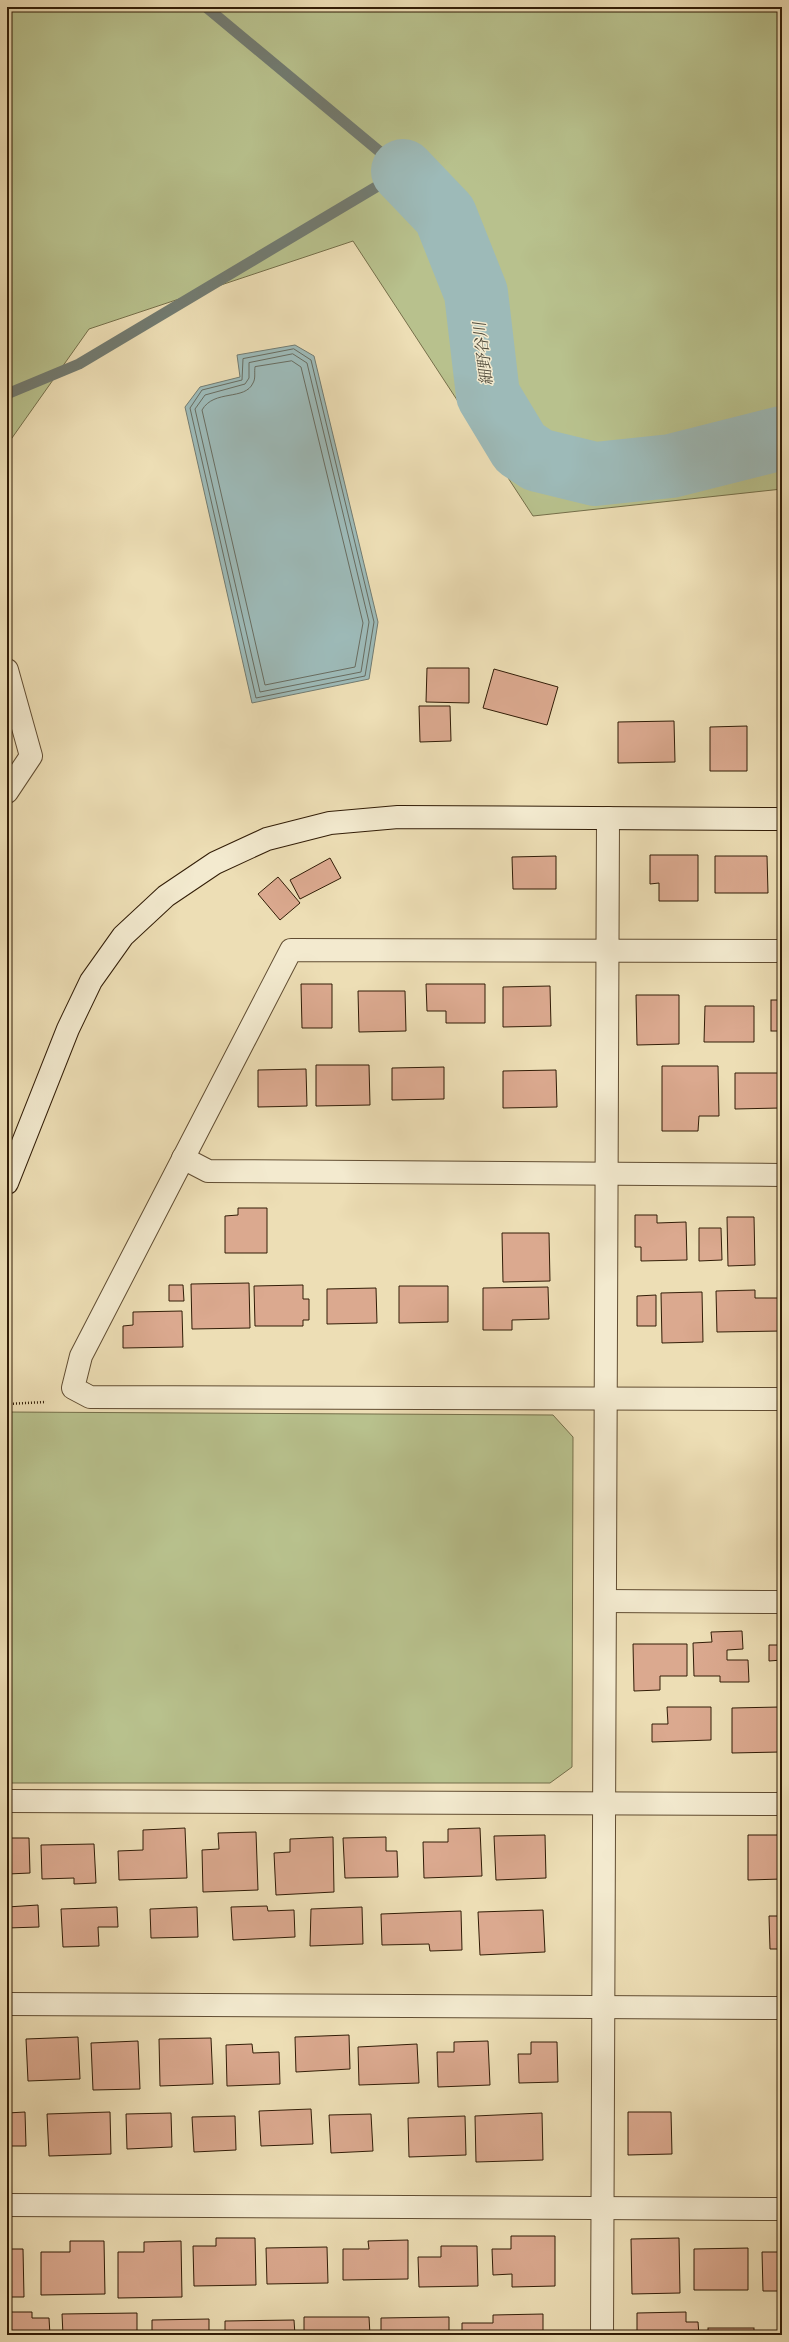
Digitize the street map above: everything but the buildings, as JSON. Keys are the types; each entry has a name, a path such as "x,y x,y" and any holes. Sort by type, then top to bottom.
{"street":[{"path":"7,670 31,756 7,792"},
{"path":"7,1183 68,1029 91,981 123,936 166,896 215,863 267,839 330,823 398,817 782,819"},
{"path":"602,2335 602,2007 608,818"},
{"path":"782,951 608,949 291,950 81,1356 73,1388 90,1396 782,1399"},
{"path":"183,1158 208,1171 782,1175"},
{"path":"605,1601 782,1602"},
{"path":"7,1801 782,1804"},
{"path":"7,2004 782,2008"},
{"path":"7,2206 782,2209"}],"path":[{"path":"7,1404 47,1402 73,1388"}],"green space":[{"path":"7,7 782,7 782,489 533,516 353,241 89,329 7,445"},
{"path":"7,1412 553,1415 573,1437 572,1767 550,1783 7,1783"}],"water":[{"path":"295,345 314,356 378,622 369,679 252,703 185,407 200,387 240,377 237,355"}],"waterway":[{"path":"7,394 79,364 403,171 206,7"},
{"name":"細野谷川","path":"403,171 445,215 476,293 488,395 520,448 538,460 595,474 671,466 782,438"}]}
